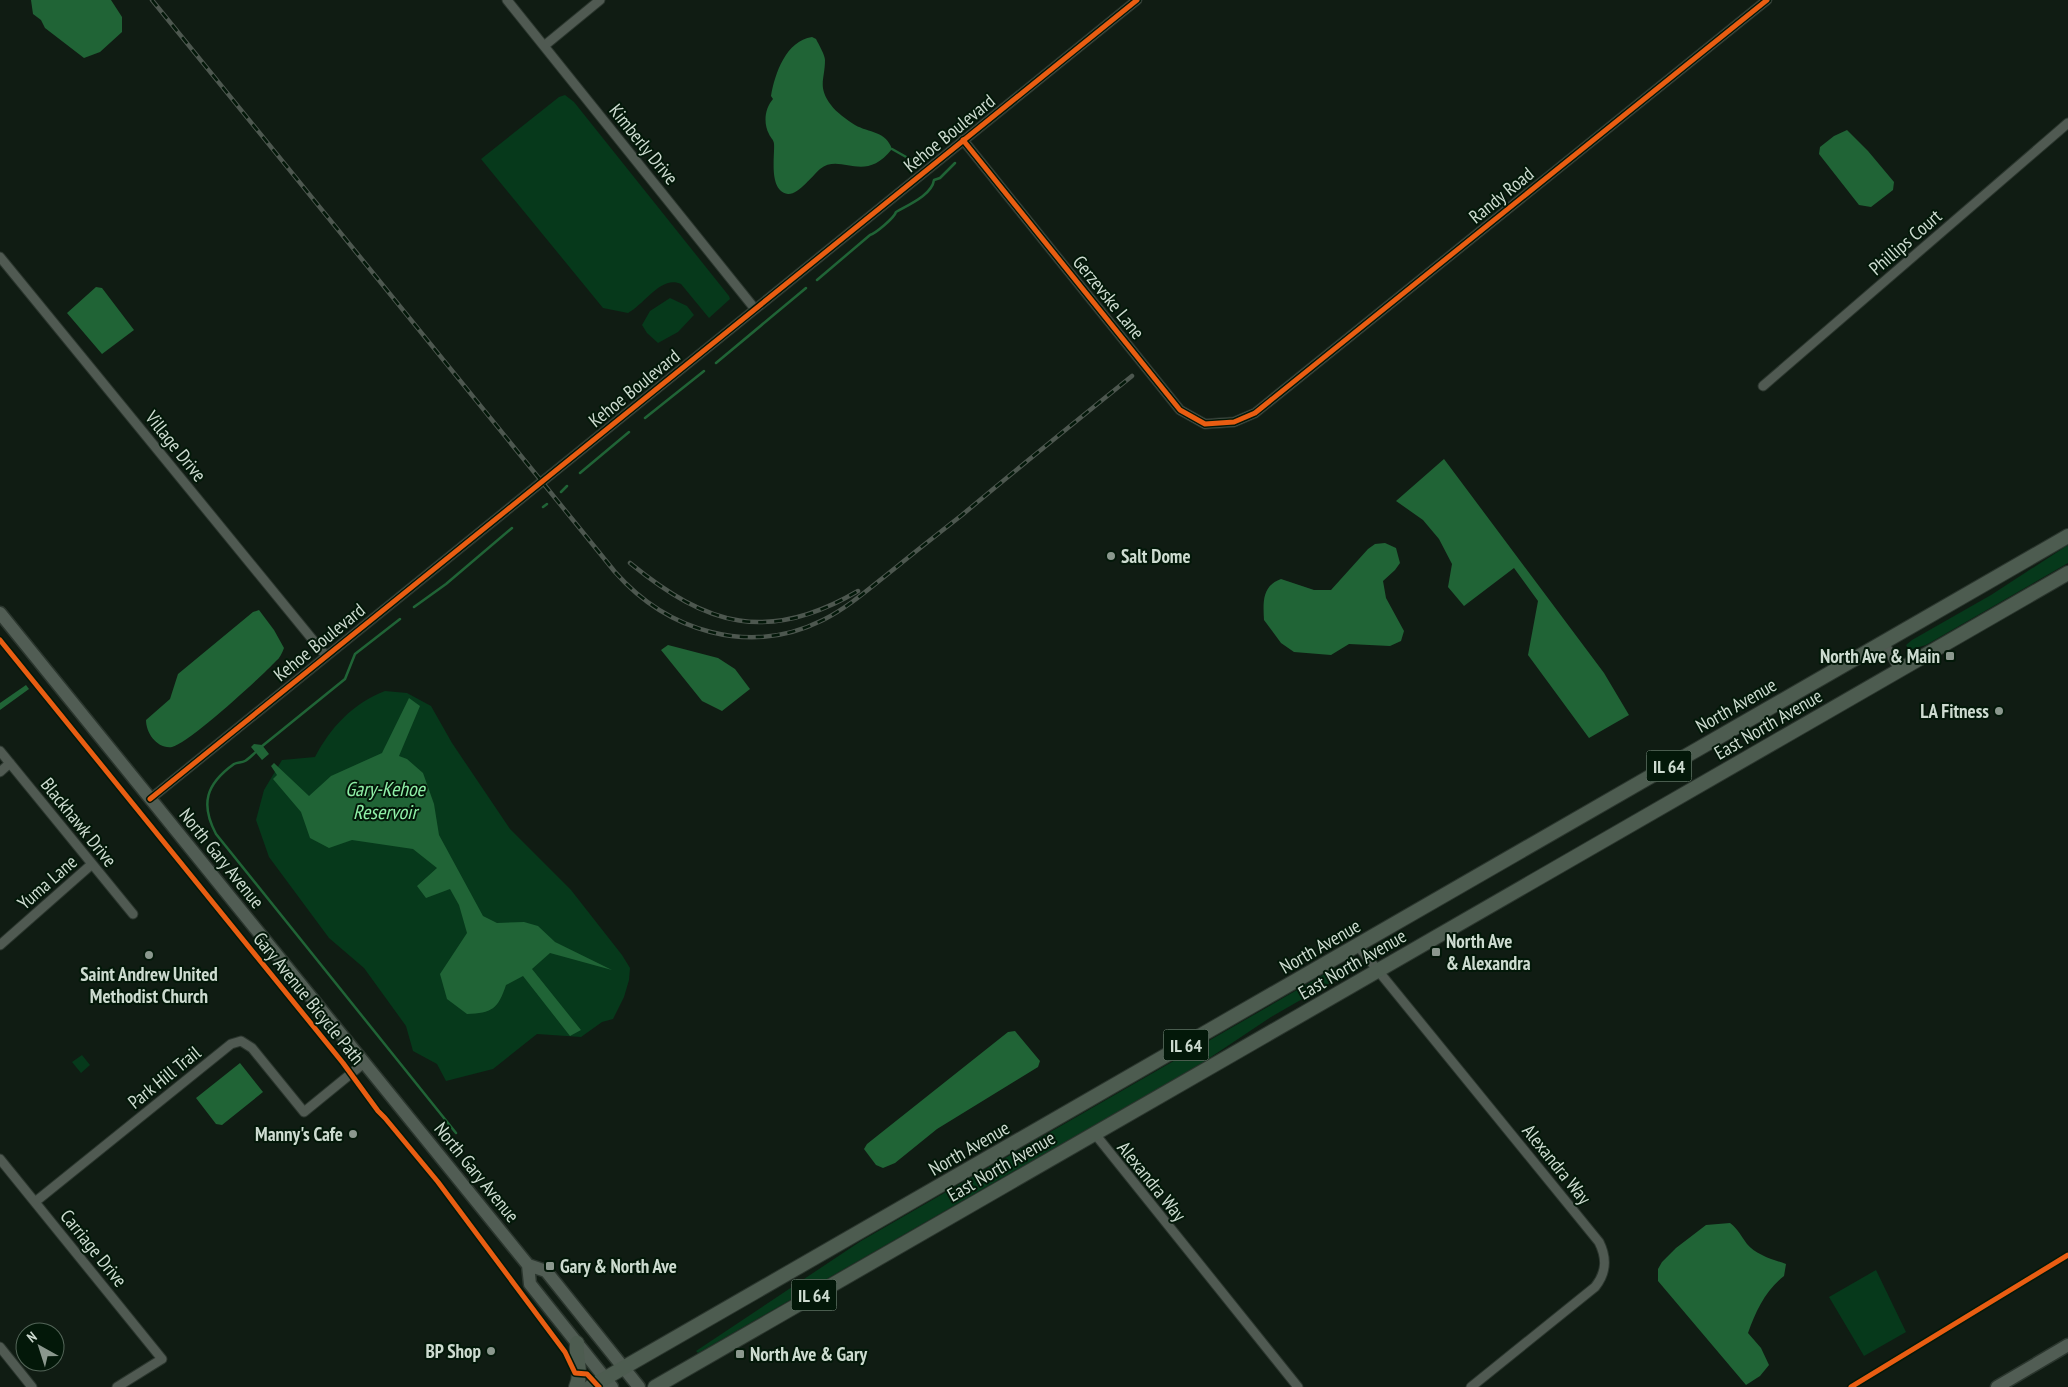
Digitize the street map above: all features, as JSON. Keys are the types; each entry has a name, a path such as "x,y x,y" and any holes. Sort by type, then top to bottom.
{"main road":[{"name":"North Avenue","path":"590,1387 609,1383 624,1368 2068,536"},
{"name":"East North Avenue","path":"655,1387 2068,573"},
{"path":"576,1387 580,1369 576,1353 578,1343"},
{"path":"672,1387 679,1373"}],"street":[{"name":"Kimberly Drive","path":"507,0 755,309"},
{"path":"544,46 600,0"},
{"name":"Kehoe Boulevard","path":"150,799 1137,0"},
{"name":"Randy Road","path":"1254,413 1767,0"},
{"name":"Phillips Court","path":"1763,386 2068,123"},
{"name":"Gerzevske Lane","path":"963,140 1180,410 1205,424 1234,422 1254,413"},
{"name":"Village Drive","path":"0,258 326,656"},
{"name":"North Gary Avenue","path":"0,613 528,1265 546,1271 639,1387"},
{"path":"1884,642 1899,670"},
{"name":"Blackhawk Drive","path":"0,751 133,914"},
{"path":"0,772 10,763"},
{"name":"Yuma Lane","path":"0,945 92,864"},
{"name":"Alexandra Way","path":"1358,946 1598,1242 1605,1257 1603,1273 1595,1287 1471,1387"},
{"name":"Park Hill Trail","path":"35,1202 236,1042 241,1040 252,1048 304,1112 364,1063"},
{"name":"Alexandra Way","path":"1095,1134 1298,1387"},
{"name":"Carriage Drive","path":"0,1159 162,1359 117,1387"},
{"name":"North Gary Avenue","path":"528,1265 530,1284 609,1383"},
{"path":"1997,1387 2068,1345"},
{"path":"0,1348 32,1387"}],"shaded area":[{"path":"565,95 574,102 729,296 730,299 709,318 681,284 674,282 660,287 628,313 603,308 481,159 559,97"},
{"path":"670,298 687,306 694,315 678,332 658,343 647,333 642,325 650,311"},
{"path":"2068,545 2068,563 1926,645 1909,650 1906,645 1912,640 1991,595"},
{"path":"385,691 407,693 431,706 452,743 510,829 571,890 622,955 630,968 629,980 624,997 613,1019 602,1022 581,1037 537,1034 493,1069 446,1081 437,1064 413,1051 406,1026 364,968 329,938 269,857 256,820 264,790 282,760 315,757 335,726 362,703"},
{"path":"1347,963 1351,968 1344,975 1271,1017 1202,1063 698,1353 696,1351 861,1241"},
{"path":"82,1055 90,1065 81,1073 72,1062"},
{"path":"1876,1270 1906,1332 1864,1356 1829,1297"}],"water":[{"path":"31,0 111,0 122,17 122,32 100,52 84,58 45,28 41,20 33,14"},
{"path":"812,37 816,39 825,58 823,88 831,105 855,125 886,139 892,149 882,159 872,165 862,167 828,165 820,169 801,188 788,194 778,187 775,180 774,143 767,130 766,116 768,107 773,99 771,96 775,78 783,59 795,45"},
{"path":"1847,130 1894,182 1893,190 1871,207 1859,205 1819,154 1820,147 1834,136"},
{"path":"96,287 102,288 134,330 102,354 67,313"},
{"path":"1444,459 1604,673 1629,715 1589,738 1528,655 1538,601 1514,568 1464,606 1448,587 1452,564 1439,539 1423,520 1396,501"},
{"path":"1385,543 1396,548 1400,563 1383,581 1386,598 1404,631 1401,641 1390,646 1349,644 1331,655 1294,652 1281,643 1264,620 1265,595 1270,586 1281,579 1314,590 1331,590 1368,549 1375,544"},
{"path":"259,610 274,630 284,648 279,658 241,694 181,743 167,747 157,743 150,735 146,720 170,699 178,674 253,612"},
{"path":"668,645 718,658 735,669 750,689 722,711 702,701 661,650"},
{"path":"26,685 29,689 0,710 0,703"},
{"name":"Gary-Kehoe Reservoir","path":"409,698 420,706 399,756 407,759 423,773 434,804 439,835 483,916 497,923 524,922 538,926 555,942 612,970 550,953 532,969 581,1030 570,1036 523,976 506,985 500,1000 488,1011 467,1014 447,999 440,974 467,933 459,905 450,889 426,898 417,886 437,868 413,849 352,840 329,848 310,838 301,812 273,779 277,775 271,766 274,763 309,796 331,776 382,753"},
{"path":"254,744 262,745 269,754 262,760 251,747"},
{"path":"1015,1031 1040,1061 1038,1067 937,1129 895,1163 883,1168 876,1165 864,1149 867,1144 1008,1032"},
{"path":"240,1063 263,1092 222,1125 216,1124 196,1098"},
{"path":"1730,1223 1755,1251 1765,1257 1786,1264 1784,1276 1771,1288 1762,1302 1748,1333 1761,1348 1769,1365 1760,1376 1746,1385 1658,1281 1658,1269 1662,1262 1676,1248 1706,1225"}],"waterway":[{"path":"892,149 915,162"},
{"path":"817,280 884,225 896,212 924,195 934,180 940,178 955,163"},
{"path":"716,363 806,288"},
{"path":"645,418 704,371"},
{"path":"580,473 629,432"},
{"path":"561,492 567,486"},
{"path":"543,507 547,504"},
{"path":"414,607 446,584 512,528"},
{"path":"261,747 345,679 355,654 400,619"},
{"path":"257,751 244,762 234,764 217,779 208,795 208,813 216,834 456,1133"}],"railway":[{"path":"152,0 615,572 636,593 659,610 684,623 711,632 738,637 767,636 795,631 833,615 860,596 962,515 1132,376"},
{"path":"630,563 685,601 712,614 739,621 767,622 795,618 826,608 858,591"}],"cycle path":[{"path":"150,799 1137,0"},
{"path":"963,140 1180,410 1205,424 1234,422 1255,413 1767,0"},
{"name":"Gary Avenue Bicycle Path","path":"0,640 343,1063 378,1111 438,1182 565,1352 575,1373 587,1374 599,1387"},
{"path":"1851,1387 2068,1255"}],"place":[{"name":"Salt Dome","path":"1111,556"},
{"name":"North Ave & Main","path":"1950,656"},
{"name":"LA Fitness","path":"1999,711"},
{"name":"North Ave & Alexandra","path":"1436,952"},
{"name":"Saint Andrew United Methodist Church","path":"149,955"},
{"name":"Manny's Cafe","path":"353,1134"},
{"name":"Gary & North Ave","path":"550,1266"},
{"name":"BP Shop","path":"491,1351"},
{"name":"North Ave & Gary","path":"740,1354"}]}
